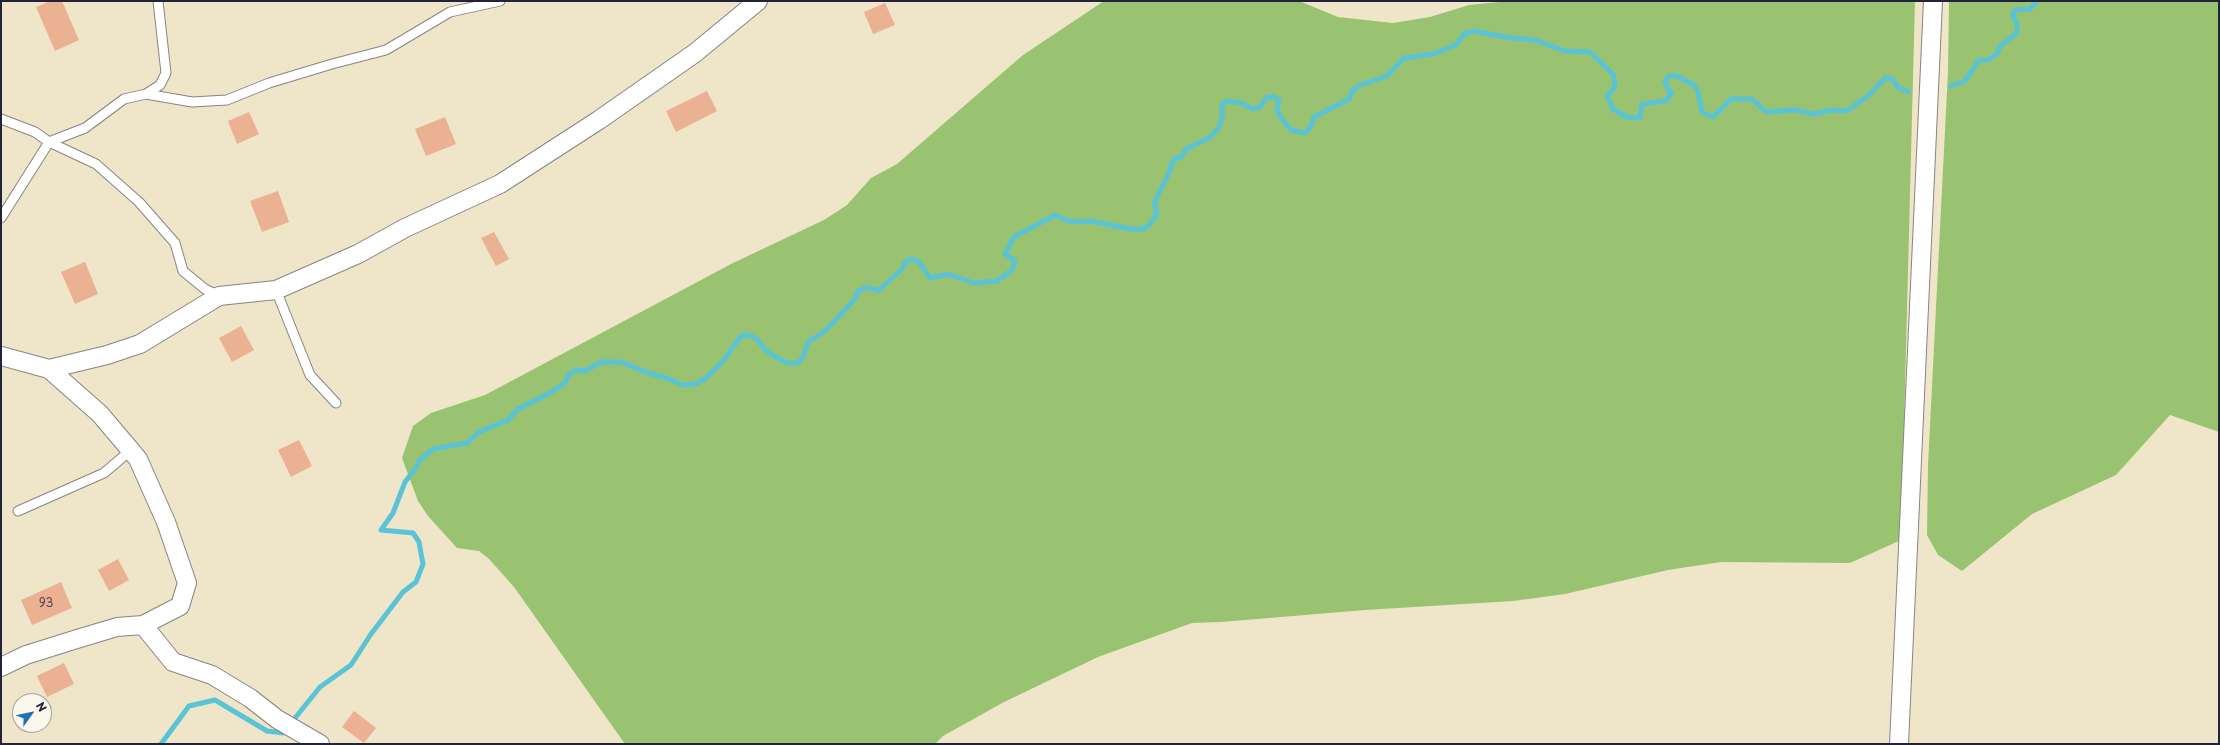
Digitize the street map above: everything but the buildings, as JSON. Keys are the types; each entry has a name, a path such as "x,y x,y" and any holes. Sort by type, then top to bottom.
{"street":[{"path":"49,369 107,355 140,344 219,296 276,290 358,254 405,228 500,184 599,120 695,53 758,1"},
{"path":"1899,744 1933,1"},
{"path":"1,356 49,369 100,414 138,459 166,522 187,583 180,606 143,625 117,627 26,655 1,667"},
{"path":"143,625 173,662 212,675 250,698 278,719 320,744"}],"lane":[{"path":"1,218 49,142 85,128 124,99 146,94 160,85 166,73 158,1"},
{"path":"146,94 192,102 227,100 270,83 318,68 386,50 450,12 500,1"},
{"path":"1,120 35,132 49,142 96,164 139,202 175,243 183,271 205,289 219,296"},
{"path":"276,290 310,375 336,403"},
{"path":"18,511 104,473 130,450"}],"green space":[{"path":"1104,1 1299,1 1338,17 1393,23 1430,17 1469,5 1510,1 1915,1 1901,540 1850,563 1721,562 1668,570 1565,594 1513,601 1192,623 1098,657 1004,702 943,736 935,744 625,744 514,587 489,559 479,551 457,548 428,516 418,501 402,458 413,426 431,413 485,395 733,263 824,220 847,205 871,178 897,164 1023,55"},
{"path":"1949,1 2219,1 2219,432 2170,415 2116,475 2032,514 1962,571 1938,555 1927,535 1928,465 1948,71"}],"waterway":[{"path":"1951,86 1965,81 1979,60 1988,60 1997,54 2000,46 2017,33 2017,25 2013,15 2015,10 2030,9 2037,1"},
{"path":"161,744 189,706 215,700 267,731 283,733 320,687 351,665 371,634 403,592 416,582 423,564 419,542 413,533 381,530 393,513 405,482 420,460 433,449 467,443 479,432 508,420 518,409 548,394 565,383 568,375 577,370 585,371 601,362 621,362 648,373 667,378 682,385 696,384 706,378 723,361 741,336 750,335 759,341 764,349 777,358 788,363 798,363 803,357 808,342 825,331 855,299 858,291 868,287 878,291 902,269 906,261 913,259 919,262 930,278 948,274 974,283 997,281 1012,270 1015,261 1005,254 1014,237 1055,215 1071,222 1090,221 1131,229 1144,229 1150,224 1157,214 1154,203 1174,159 1182,157 1186,149 1209,138 1219,128 1222,118 1222,104 1227,101 1241,103 1253,109 1260,107 1267,97 1274,97 1279,100 1277,109 1279,115 1291,130 1305,133 1311,126 1314,117 1349,99 1353,90 1360,85 1387,76 1404,58 1433,54 1456,45 1464,34 1475,31 1505,37 1535,40 1565,51 1590,52 1613,74 1615,87 1607,96 1613,109 1626,117 1640,118 1642,104 1665,101 1672,93 1668,89 1665,81 1669,76 1677,76 1694,85 1698,92 1702,112 1713,117 1731,99 1752,99 1766,112 1795,110 1814,114 1832,110 1847,111 1868,96 1885,78 1893,79 1897,87 1908,92"}]}
